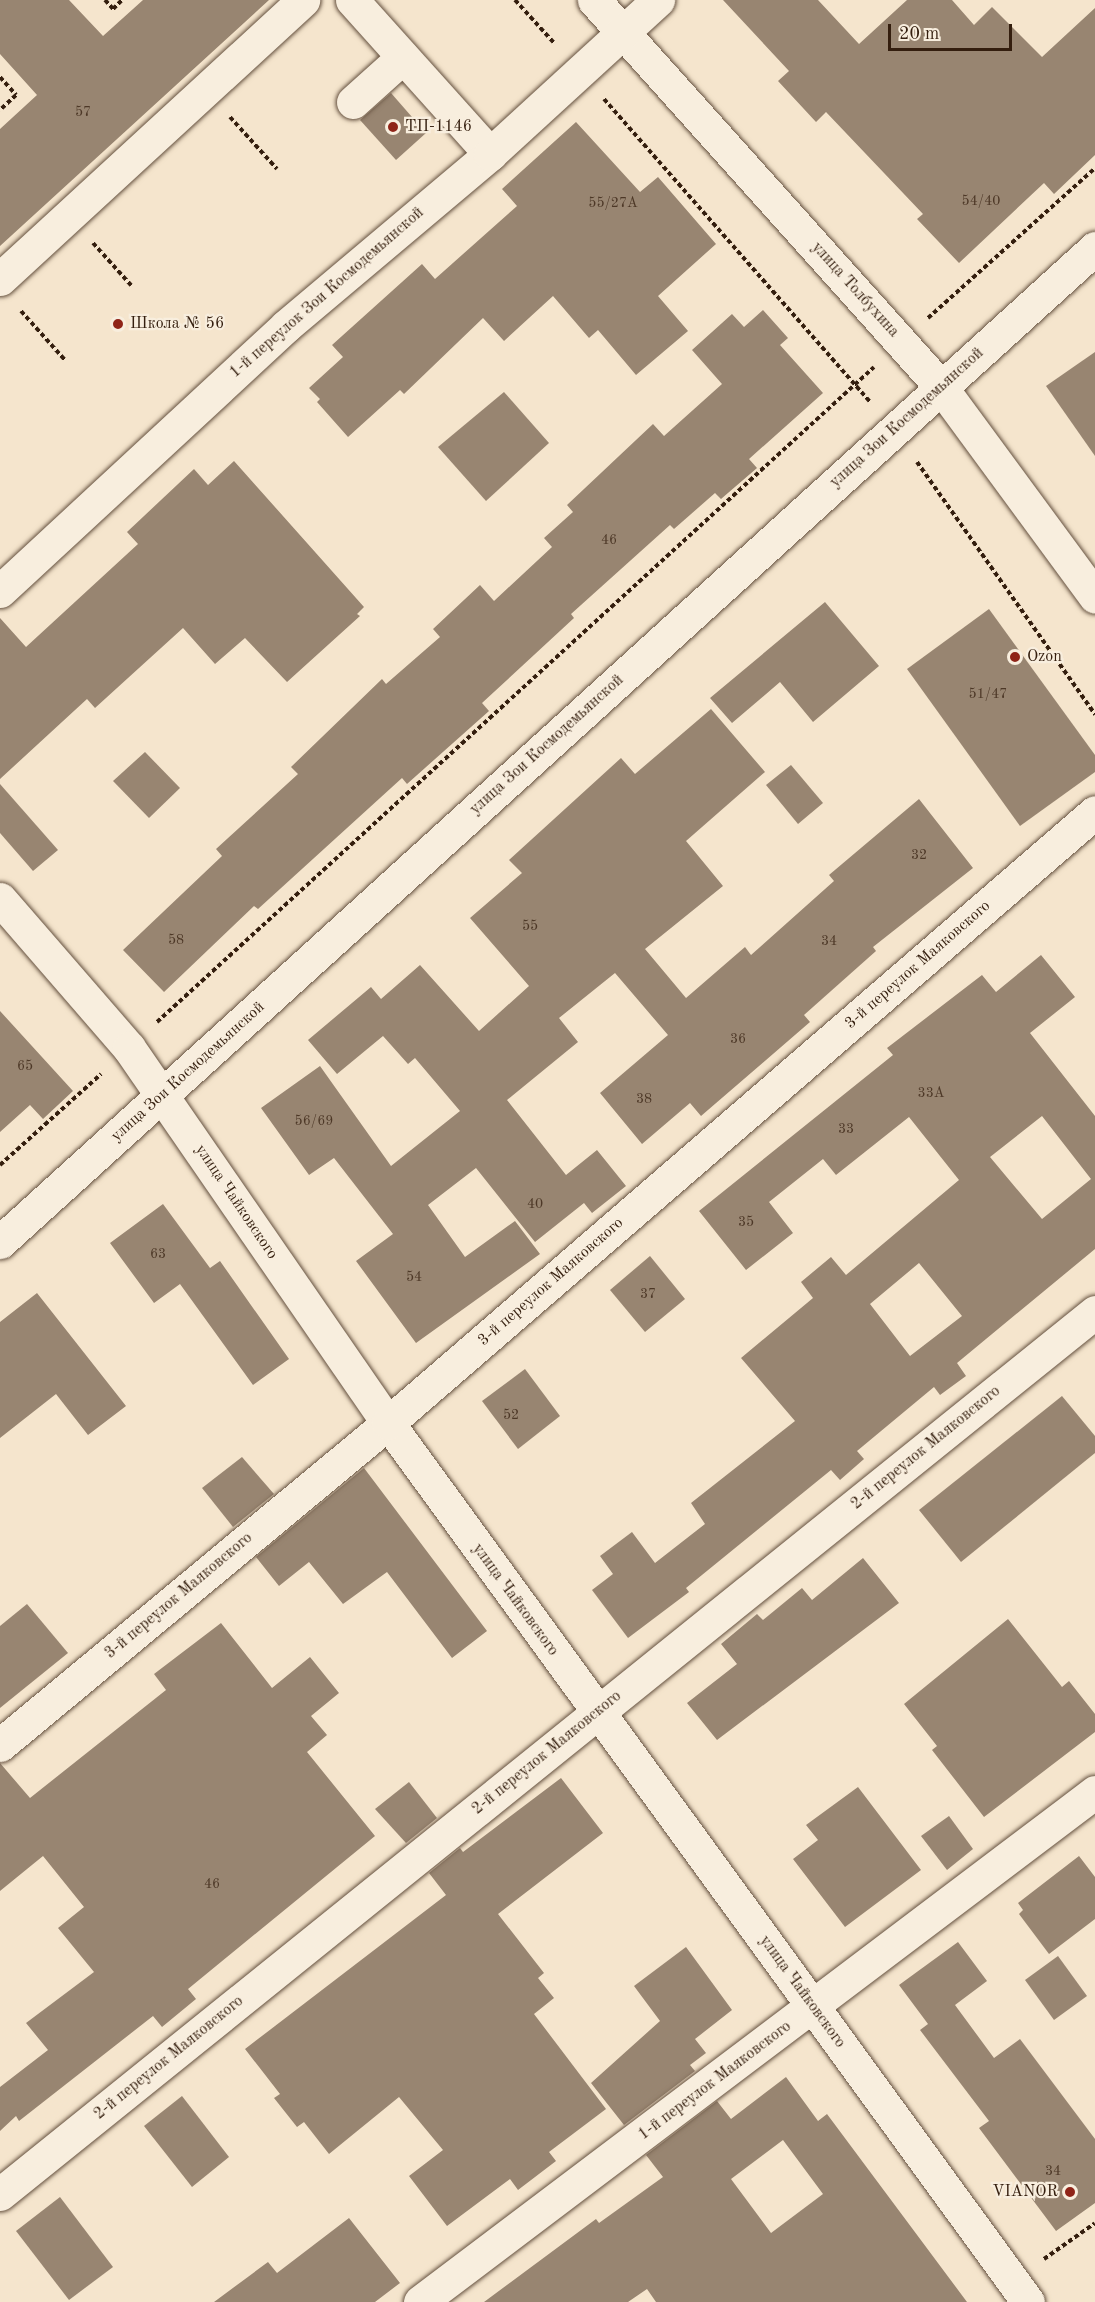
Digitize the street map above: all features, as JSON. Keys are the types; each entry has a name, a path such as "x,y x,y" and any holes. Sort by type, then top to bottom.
{"street":[{"path":"7,292 69,216 303,0"},
{"path":"352,0 490,154"},
{"name":"улица Толбухина","path":"594,0 941,387 1095,597"},
{"name":"1-й переулок Зои Космодемьянской","path":"0,591 286,326 490,154 658,0"},
{"path":"353,102 403,57"},
{"name":"улица Зои Космодемьянской","path":"0,1242 1095,248"},
{"name":"3-й переулок Маяковского","path":"0,1745 388,1423 1095,812"},
{"name":"улица Чайковского","path":"0,899 129,1048 388,1423 596,1713 814,2007 1028,2302"},
{"name":"2-й переулок Маяковского","path":"0,2194 1095,1312"},
{"name":"1-й переулок Маяковского","path":"420,2302 814,2007 1095,1792"}],"path":[{"path":"105,0 113,9 122,0"},
{"path":"515,0 894,429 1095,714"},
{"path":"0,77 16,95 0,110"},
{"path":"205,90 277,169"},
{"path":"0,1165 855,384 1095,168"},
{"path":"69,216 131,285"},
{"path":"7,292 65,360"}],"building":[{"path":"0,0 69,0 103,36 143,0 269,0 0,246 0,129 37,95 0,54"},
{"path":"723,0 818,0 859,44 907,0 952,0 974,25 992,7 1042,57 1095,8 1095,155 1054,194 1044,183 959,263 917,219 923,214 826,112 816,122 778,81 789,71"},
{"name":"ТП-1146","path":"391,93 426,133 396,160 360,120"},
{"path":"576,122 640,192 658,177 716,244 658,296 688,331 636,375 598,330 589,338 553,296 504,341 483,318 404,394 400,390 348,437 317,402 320,399 309,388 343,357 332,345 422,264 435,279 517,206 502,189"},
{"path":"763,310 788,338 780,345 823,393 749,459 757,468 721,499 715,493 674,529 670,525 571,614 574,618 482,703 489,711 407,784 402,778 258,909 254,906 164,992 123,950 222,856 216,849 298,774 291,767 382,679 386,684 440,637 433,629 480,585 494,601 552,547 544,538 573,512 567,505 653,424 664,436 722,384 692,350 732,314 744,327"},
{"path":"1095,352 1095,456 1046,386"},
{"path":"504,392 549,443 486,501 438,447"},
{"path":"234,461 364,607 357,614 360,616 287,682 245,638 215,664 183,628 95,708 87,699 0,779 0,618 26,647 138,544 127,532 194,469 208,485"},
{"path":"825,602 879,666 813,722 780,682 732,723 710,698"},
{"path":"989,609 1095,755 1095,772 1020,826 907,669"},
{"path":"711,709 765,772 686,841 723,886 645,949 686,998 745,947 751,955 834,881 829,875 919,799 973,868 873,947 876,951 804,1015 810,1022 701,1116 690,1103 642,1144 600,1093 668,1035 615,973 559,1018 578,1042 507,1100 566,1175 597,1150 626,1186 592,1213 584,1203 535,1242 476,1168 428,1205 465,1257 515,1221 540,1254 416,1343 356,1261 393,1234 334,1158 309,1175 261,1108 320,1066 391,1166 460,1111 415,1058 408,1064 383,1036 337,1074 308,1040 371,987 381,999 420,965 479,1031 529,986 470,918 522,873 509,860 621,758 635,774"},
{"path":"145,752 180,788 149,818 113,781"},
{"path":"791,765 823,803 798,824 766,785"},
{"path":"0,784 58,850 33,871 0,833"},
{"path":"1041,955 1075,997 1030,1033 1095,1116 1095,1249 957,1363 966,1376 940,1395 934,1387 857,1451 864,1459 840,1480 831,1470 686,1588 689,1592 628,1638 592,1590 613,1574 600,1556 632,1532 655,1563 705,1524 691,1503 795,1421 741,1358 813,1298 801,1282 831,1257 846,1275 959,1180 909,1117 836,1175 823,1159 769,1202 793,1233 746,1270 699,1211 893,1055 887,1048 982,975 996,992","holes":["1042,1116 1091,1179 1042,1219 990,1157","919,1263 962,1316 910,1356 870,1304"]},
{"path":"0,1011 73,1091 43,1119 30,1105 0,1132"},
{"path":"163,1204 210,1268 220,1261 289,1359 253,1385 180,1284 154,1303 110,1243"},
{"path":"650,1256 685,1299 645,1332 610,1290"},
{"path":"37,1293 126,1406 88,1435 56,1394 0,1438 0,1322"},
{"path":"525,1369 560,1416 518,1449 482,1401"},
{"path":"1062,1396 1095,1436 1095,1453 961,1562 919,1510"},
{"path":"242,1457 274,1494 233,1527 202,1488"},
{"path":"364,1468 487,1631 452,1658 387,1572 343,1604 309,1562 279,1586 256,1557"},
{"path":"863,1558 899,1603 717,1740 687,1703 737,1664 721,1644 757,1614 763,1620 802,1588 812,1600"},
{"path":"27,1604 68,1653 0,1708 0,1626"},
{"path":"1008,1619 1062,1687 1069,1681 1095,1714 1095,1732 984,1817 932,1750 937,1746 904,1704"},
{"path":"221,1623 272,1688 310,1657 339,1693 311,1716 327,1735 307,1752 375,1836 188,1989 196,1999 162,2027 153,2016 19,2121 16,2116 0,2131 0,2087 48,2050 26,2023 94,1972 58,1928 84,1907 43,1856 0,1891 0,1763 30,1798 166,1690 154,1674"},
{"path":"561,1778 603,1833 498,1914 544,1973 538,1978 554,1998 534,2014 606,2109 549,2152 556,2161 518,2190 510,2179 447,2226 409,2176 443,2150 399,2097 329,2154 304,2122 297,2127 274,2098 280,2094 245,2049 446,1895 429,1873 460,1848 463,1852"},
{"path":"409,1782 437,1818 406,1843 375,1809"},
{"path":"858,1787 921,1870 845,1927 793,1859 818,1840 806,1825"},
{"path":"949,1816 973,1849 947,1870 921,1836"},
{"path":"1079,1856 1095,1877 1095,1919 1049,1954 1019,1914 1023,1910 1018,1903"},
{"path":"958,1942 987,1981 955,2005 994,2058 1020,2039 1095,2139 1095,2203 1056,2231 979,2128 989,2121 920,2030 928,2024 899,1985"},
{"path":"686,1947 732,2010 695,2039 706,2053 690,2065 695,2071 624,2125 591,2083 660,2021 634,1986"},
{"path":"1058,1956 1087,1996 1054,2020 1025,1980"},
{"path":"786,2077 818,2121 827,2114 967,2302 656,2302 647,2289 628,2302 484,2302 596,2219 599,2223 663,2177 646,2155 717,2101 731,2119","holes":["783,2140 823,2194 771,2233 731,2179"]},
{"path":"182,2096 229,2157 192,2187 144,2126"},
{"path":"60,2197 113,2267 69,2300 16,2231"},
{"path":"349,2218 400,2283 375,2302 214,2302 268,2262 277,2273"}],"place":[{"name":"ТП-1146","path":"393,127"},
{"name":"Школа № 56","path":"118,324"},
{"name":"Ozon","path":"1015,657"},
{"name":"VIANOR","path":"1070,2192"}]}
